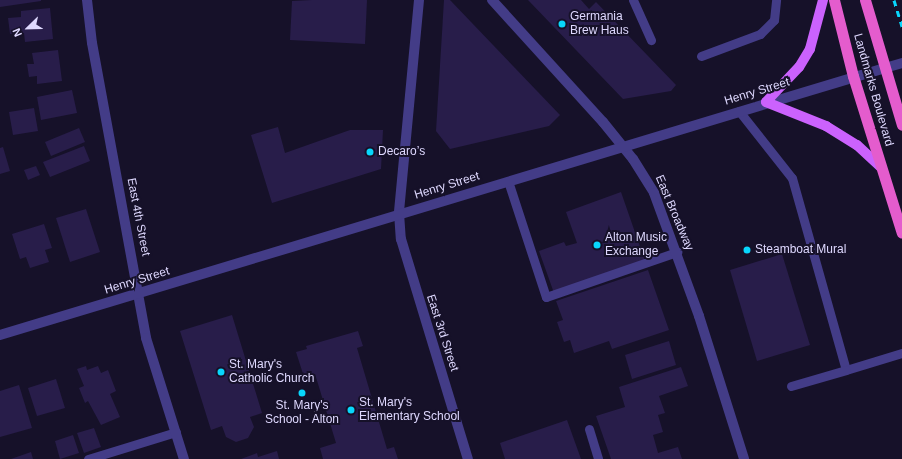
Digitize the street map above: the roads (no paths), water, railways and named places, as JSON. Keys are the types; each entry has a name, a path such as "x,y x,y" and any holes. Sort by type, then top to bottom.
{"highway":[{"name":"Landmarks Boulevard","path":"834,0 853,76 902,233"},
{"name":"Landmarks Boulevard","path":"865,0 902,125"}],"main road":[{"path":"823,0 810,49 799,67 766,102 826,126 857,146 882,168"}],"street":[{"name":"East 4th Street","path":"87,0 92,43 146,338 184,459"},
{"name":"East 3rd Street","path":"419,0 405,174 399,213 401,239 408,268 468,459"},
{"name":"East Broadway","path":"492,0 623,146 654,193 677,252 744,459"},
{"name":"Henry Street","path":"0,335 139,294 399,213 766,102 902,63"}],"lane":[{"path":"632,0 651,40"},
{"path":"701,56 760,34 768,28 777,11 776,0"},
{"path":"739,111 792,178 846,370"},
{"path":"508,181 546,297 677,252"},
{"path":"791,386 902,353"},
{"path":"589,429 598,459"},
{"path":"88,459 176,432"}],"railway":[{"path":"894,0 902,27"}],"place":[{"name":"Germania Brew Haus","path":"562,24"},
{"name":"Decaro’s","path":"370,152"},
{"name":"Alton Music Exchange","path":"597,245"},
{"name":"Steamboat Mural","path":"747,250"},
{"name":"St. Mary's Catholic Church","path":"221,372"},
{"name":"St. Mary's School - Alton","path":"302,393"},
{"name":"St. Mary's Elementary School","path":"351,410"}]}
